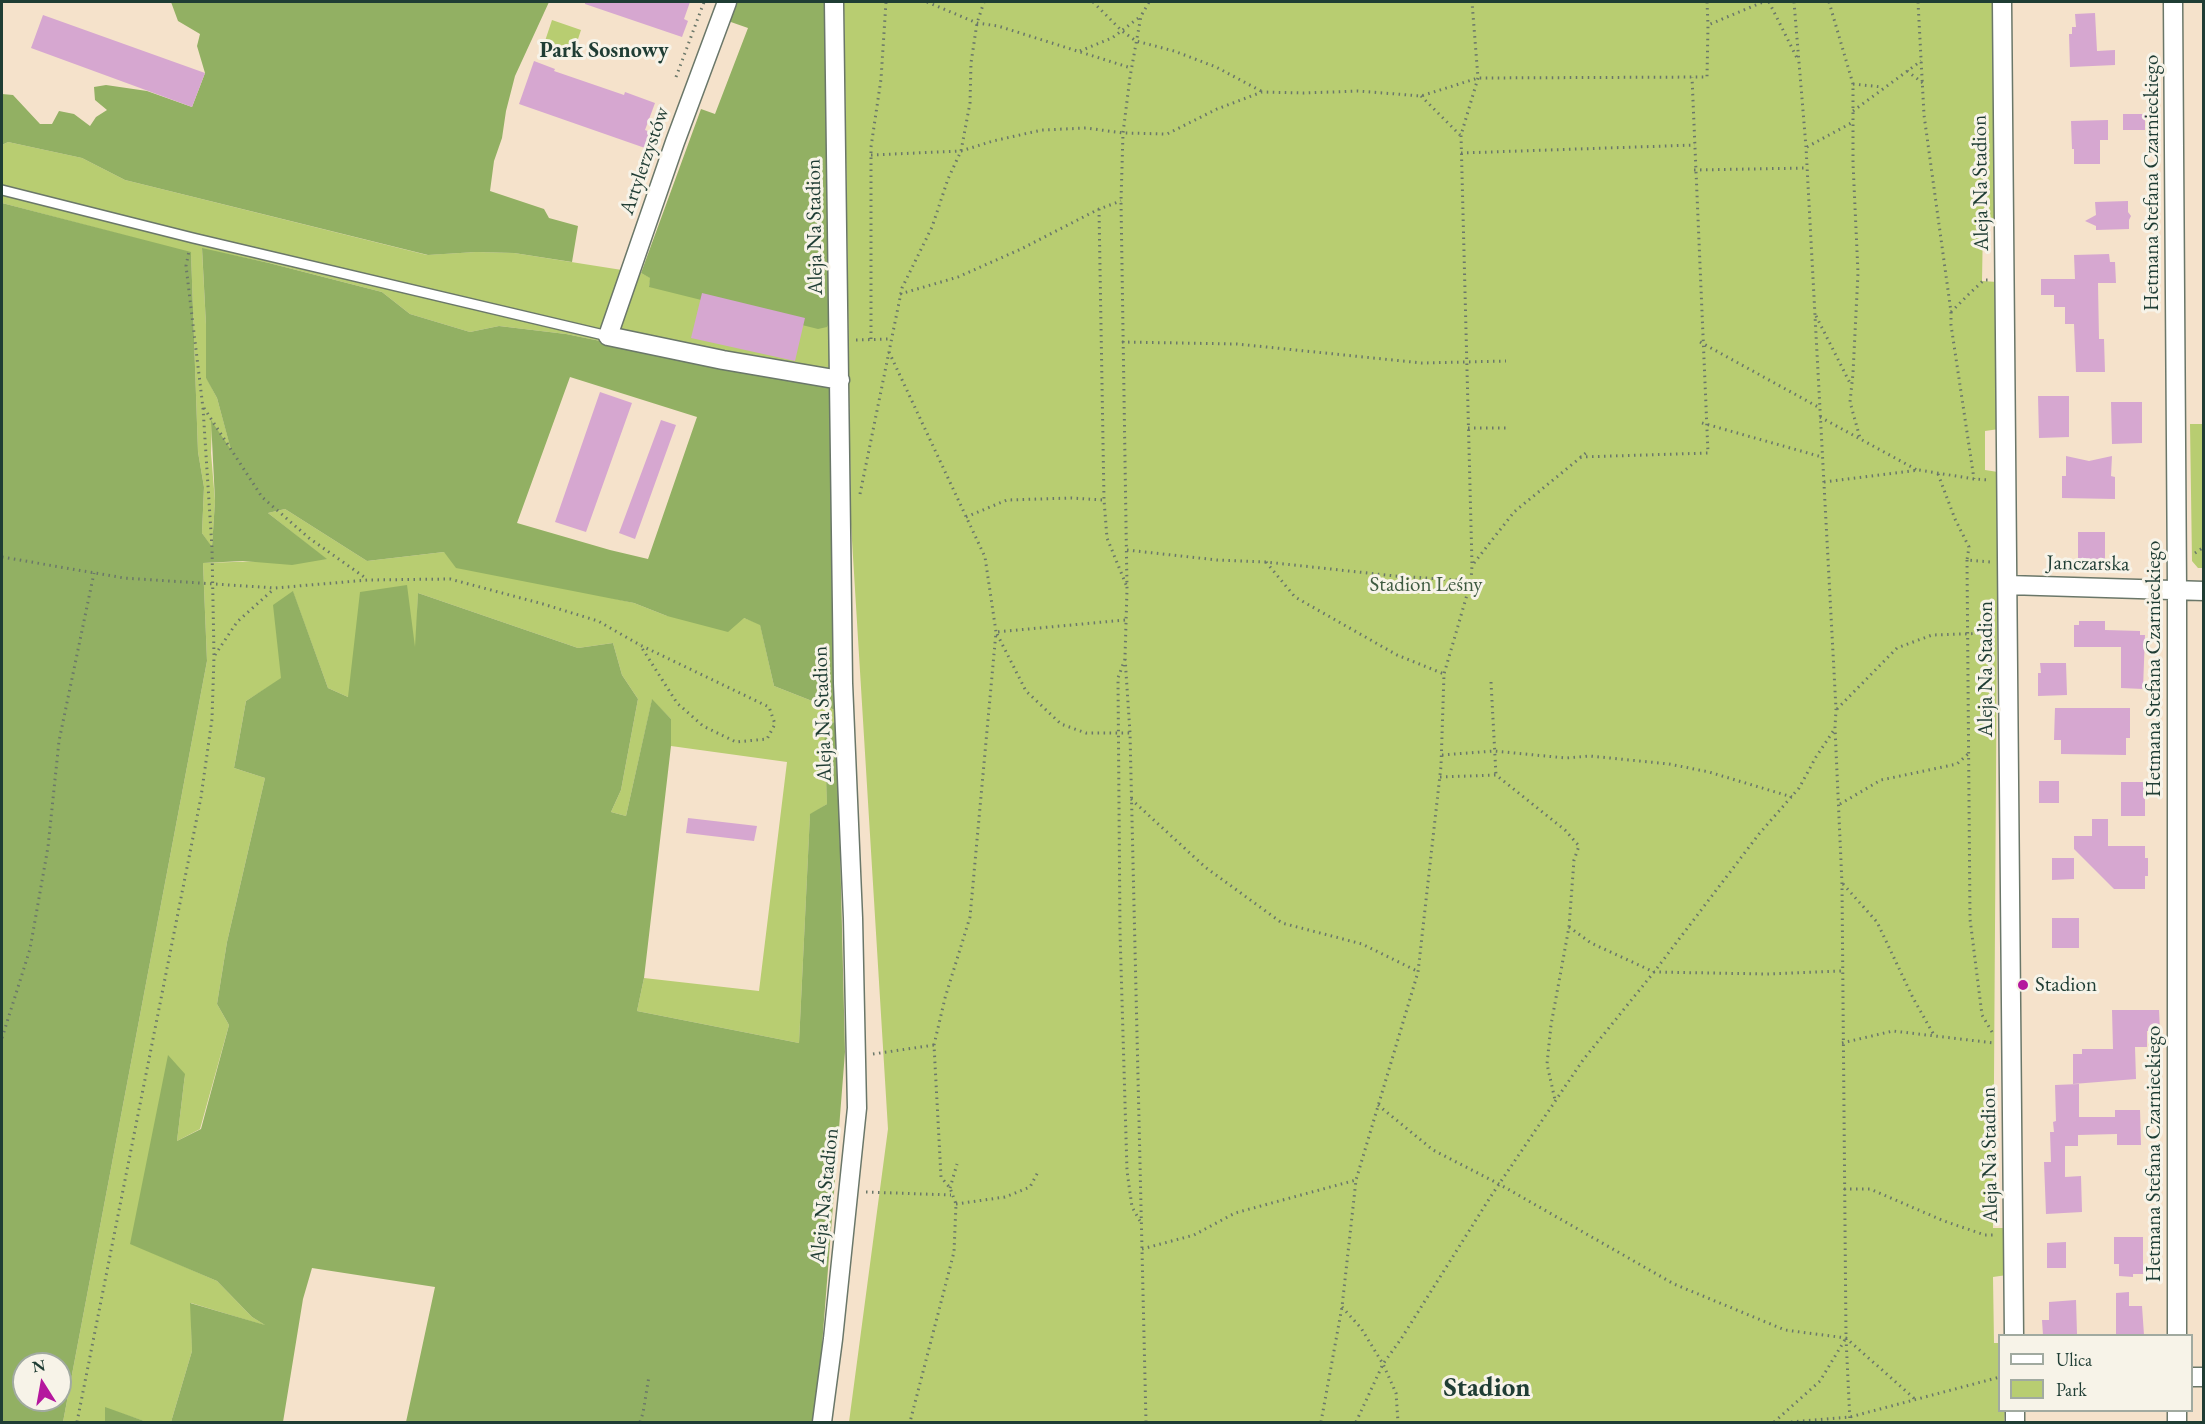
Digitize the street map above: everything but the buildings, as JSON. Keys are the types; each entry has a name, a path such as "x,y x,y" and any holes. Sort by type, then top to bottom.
{"street":[{"name":"Artylerzystów","path":"608,336 675,142 727,2"},
{"name":"Aleja Na Stadion","path":"822,1422 857,1108 853,918 843,683 834,2"},
{"name":"Aleja Na Stadion","path":"2002,2 2014,1334"},
{"name":"Hetmana Stefana Czarnieckiego","path":"2173,2 2177,589 2177,1334"},
{"path":"608,336 723,360 840,380"},
{"name":"Janczarska","path":"2008,585 2204,591"}],"lane":[{"path":"2,190 192,238 608,336"}],"path":[{"path":"676,77 704,2"},
{"path":"871,339 871,155 881,79 886,2"},
{"path":"927,2 977,23 998,26 1131,68"},
{"path":"859,501 900,294 932,227 948,179 961,151 970,103 971,63 977,23 984,2"},
{"path":"1094,2 1122,31 1136,41 1216,66 1262,92"},
{"path":"1146,1422 1130,733 1125,657 1127,550 1121,201 1123,134 1131,68 1141,16 1149,2"},
{"path":"1321,1422 1342,1306 1356,1180 1418,972 1442,755 1444,674 1471,581 1461,135 1478,78 1472,2"},
{"path":"871,155 961,151 1042,130 1086,128 1123,134 1167,134 1217,109 1262,92 1304,93 1358,90 1421,96 1478,78 1707,77 1707,2"},
{"path":"1708,25 1763,2"},
{"path":"1769,2 1798,59"},
{"path":"1794,2 1806,147 1840,804 1846,1338 1850,1422"},
{"path":"1829,2 1853,84 1853,163 1858,273 1850,402 1860,438"},
{"path":"1918,2 1924,115 1951,325 1974,479"},
{"path":"1078,52 1112,38 1141,16"},
{"path":"1853,111 1921,61"},
{"path":"1907,71 1923,83"},
{"path":"1580,458 1708,453 1692,77"},
{"path":"1853,84 1884,87"},
{"path":"1421,96 1461,135"},
{"path":"1806,147 1853,122"},
{"path":"1461,153 1695,145"},
{"path":"1695,170 1807,168"},
{"path":"900,294 958,278 1099,209 1121,201"},
{"path":"1099,209 1104,500 1107,538 1127,589"},
{"path":"78,1422 201,797 212,719 214,657 212,548 203,408 186,266 192,238"},
{"path":"1951,312 1984,280 2005,280"},
{"path":"1815,313 1851,387"},
{"path":"839,340 890,339"},
{"path":"1122,342 1237,344 1422,363 1506,361"},
{"path":"1702,344 1820,408"},
{"path":"888,350 985,557 996,632 970,916 945,998 934,1045 941,1177 950,1188"},
{"path":"203,408 262,497 309,538 368,580"},
{"path":"1819,417 1919,471"},
{"path":"1705,424 1822,457"},
{"path":"1468,428 1508,428"},
{"path":"1472,565 1514,512 1586,453"},
{"path":"1824,482 1919,471 1974,479 2007,480"},
{"path":"1842,1043 1893,1031 1999,1043 1982,1015 1970,920 1967,560 1969,547 1938,474"},
{"path":"966,517 1007,500 1071,498 1104,500"},
{"path":"1127,550 1217,560 1266,562 1395,576 1471,581"},
{"path":"2,557 124,578 275,588 368,580 450,579 598,621 640,645 769,707 775,724 767,739 736,742 703,726 676,703 640,645"},
{"path":"1967,560 2007,563"},
{"path":"1266,562 1295,597 1397,655 1444,674"},
{"path":"2,1038 30,949 48,847 59,741 94,572"},
{"path":"214,657 237,622 275,588"},
{"path":"996,632 1125,620"},
{"path":"996,632 1026,691 1061,724 1086,733 1130,733"},
{"path":"1836,709 1897,648 1932,634 2008,633"},
{"path":"1125,657 1118,678 1120,932 1127,1171 1132,1207 1141,1223"},
{"path":"1491,682 1496,775"},
{"path":"1356,1422 1383,1364 1499,1184 1583,1060 1654,972 1759,834 1799,788 1835,728"},
{"path":"1442,755 1494,751 1566,758 1590,756 1669,764 1709,772 1792,796"},
{"path":"1840,804 1881,780 1957,764 1968,754"},
{"path":"1440,777 1496,775 1565,830 1579,846 1574,860 1569,927 1546,1064 1556,1101"},
{"path":"1131,800 1205,867 1282,923 1362,944 1418,972"},
{"path":"1842,884 1877,922 1913,998 1934,1035"},
{"path":"1569,927 1591,943 1654,972 1734,974 1842,971"},
{"path":"871,1044 872,1064"},
{"path":"872,1054 934,1045"},
{"path":"1378,1106 1433,1150 1499,1184 1674,1284 1785,1330 1846,1338 1916,1401"},
{"path":"910,1422 942,1307 954,1252 956,1204 950,1188 957,1164"},
{"path":"956,1204 1005,1197 1030,1187 1039,1170"},
{"path":"1142,1249 1194,1235 1235,1213 1356,1180"},
{"path":"866,1182 865,1192 951,1195"},
{"path":"1844,1189 1870,1189 1944,1221 1984,1235 2013,1235"},
{"path":"1342,1306 1361,1328 1383,1364 1396,1393 1398,1422"},
{"path":"1773,1422 1820,1380 1846,1338"},
{"path":"640,1422 649,1376"},
{"path":"1791,1422 1850,1417 1998,1378"}],"green space":[{"path":"171,2 549,2 515,76 502,138 494,161 490,191 544,209 549,218 578,226 572,262 514,253 476,252 428,255 125,180 82,158 8,142 2,145 2,94 13,95 40,124 52,124 59,111 74,114 90,126 96,117 107,110 95,100 94,87 106,85 147,91 192,107 205,73 197,46 200,34 178,21"},
{"path":"736,2 826,2 830,321 827,327 818,329 649,287 650,278 641,273 701,109 715,114 748,28 728,21"},
{"name":"Stadion Leśny","path":"844,2 1994,2 1996,222 1983,223 1982,281 1997,282 1999,429 1985,431 1985,470 1998,472 1993,1228 2003,1228 2007,1275 1993,1277 1994,1343 1998,1343 1998,1412 2005,1412 2004,1422 849,1422 888,1129 851,524"},
{"path":"552,20 581,30 572,57 543,47"},
{"path":"8,142 82,158 125,180 427,255 476,252 514,253 641,273 651,278 649,286 830,321 831,388 566,334 499,326 470,332 410,314 382,292 269,263 202,249 206,377 217,398 232,453 212,422 211,453 215,501 212,548 202,533 204,487 198,452 191,253 2,203 2,145"},
{"path":"2,203 191,252 198,452 204,487 202,533 212,547 215,501 211,420 231,450 217,398 206,378 202,248 382,292 410,314 470,332 499,326 566,334 831,388 835,710 774,686 760,625 744,618 728,632 667,616 634,603 456,568 444,552 367,561 285,509 268,513 327,559 292,565 243,561 203,563 207,661 72,1374 72,1352 12,1352 12,1412 65,1412 63,1422 2,1422","holes":["570,377 697,417 648,559 517,523"]},
{"path":"2190,424 2203,424 2203,568 2198,568 2192,561"},
{"path":"285,509 367,561 444,552 634,603 667,616 744,618 760,624 774,686 835,710 837,723 825,722 827,804 810,815 799,1043 637,1011 644,978 759,991 787,762 671,746 671,719 652,700 626,816 611,812 621,790 638,699 622,675 613,643 578,648 418,593 416,652 348,697 328,688 293,592 281,679 246,701 234,768 265,778 227,942 217,1004 229,1025 200,1129 177,1141 185,1074 146,1250 217,1281 252,1317 267,1326 191,1303 192,1351 171,1422 147,1422 105,1408 105,1422 63,1422 65,1412 72,1412 72,1374 207,661 203,563 326,559 268,513"},
{"path":"407,585 415,647 418,593 578,648 613,643 622,675 638,699 621,790 611,812 626,816 652,699 671,719 671,746 644,978 637,1011 799,1043 810,814 827,804 824,721 837,723 845,1052 816,1422 406,1422 435,1287 312,1268 303,1299 283,1422 171,1422 192,1351 190,1303 265,1325 252,1317 217,1281 130,1244 168,1055 185,1074 177,1141 201,1129 229,1025 217,1004 227,942 265,778 234,768 246,701 281,678 273,605 293,591 328,688 348,697 360,592"},
{"path":"105,1407 147,1422 105,1422"}],"place":[{"name":"Stadion","path":"2023,985"}],"district":[{"name":"Park Sosnowy","path":"604,51"},
{"name":"Stadion","path":"1487,1389"}]}
